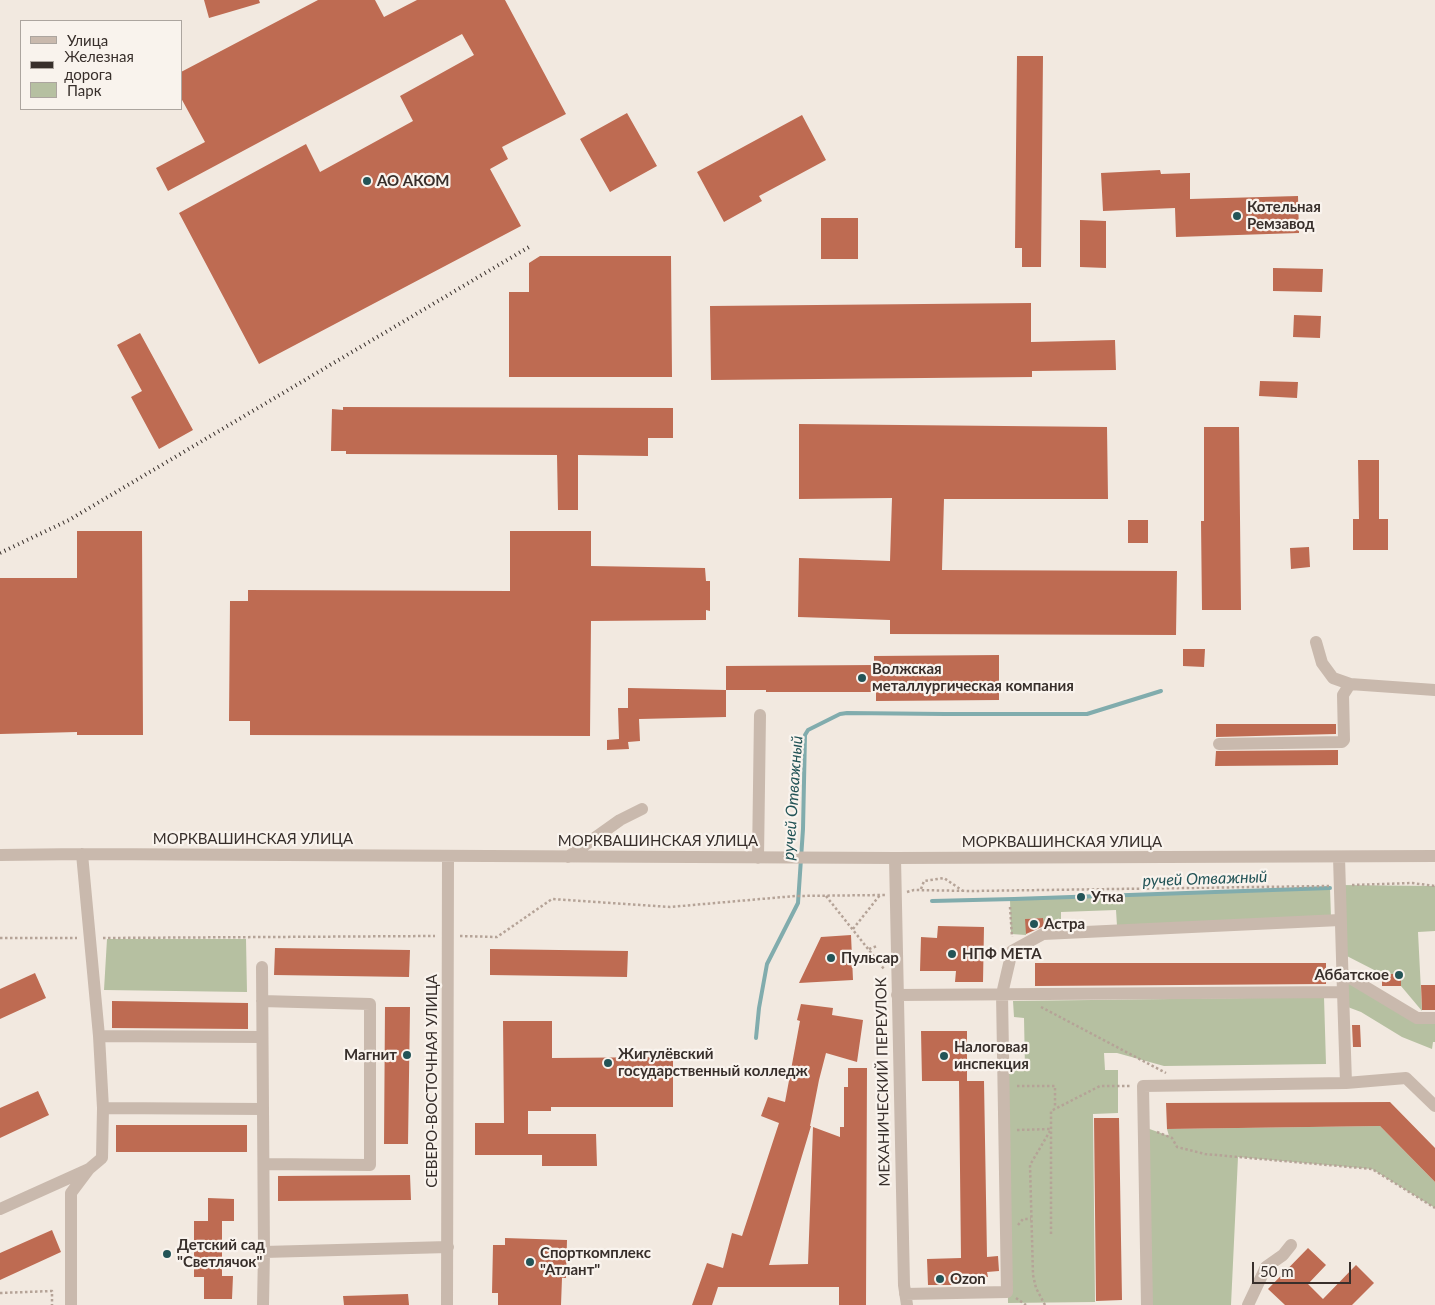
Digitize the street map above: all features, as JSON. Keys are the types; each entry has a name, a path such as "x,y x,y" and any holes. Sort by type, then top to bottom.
{"street":[{"path":"1316,642 1322,663 1333,678 1350,684 1435,690"},
{"path":"1219,744 1342,742 1344,740 1343,694 1350,684"},
{"path":"758,858 760,715"},
{"path":"568,857 620,820 642,809"},
{"path":"71,1305 71,1193 89,1169 102,1158 103,1108 99,1036 82,854"},
{"name":"МОРКВАШИНСКАЯ УЛИЦА","path":"0,855 758,858 1435,856"},
{"name":"СЕВЕРО-ВОСТОЧНАЯ УЛИЦА","path":"447,1305 448,856"},
{"path":"1339,857 1346,1082"},
{"name":"МЕХАНИЧЕСКИЙ ПЕРЕУЛОК","path":"895,858 904,1285 906,1300"},
{"path":"906,1300 1007,1292 1002,994 1012,951 1043,934 1340,920"},
{"path":"262,967 263,1305"},
{"path":"1342,973 1417,1018 1435,1018"},
{"path":"897,990 1002,994 1343,992"},
{"path":"262,1001 370,1004 370,1165 264,1164"},
{"path":"99,1036 262,1037"},
{"path":"1147,1305 1143,1086 1346,1082 1406,1078 1435,1106"},
{"path":"103,1108 263,1109"},
{"path":"0,1209 89,1169"},
{"path":"1248,1305 1266,1267 1283,1255 1291,1245"},
{"path":"264,1252 448,1247"}],"path":[{"path":"920,890 924,881 944,878 964,892"},
{"path":"0,938 498,937 552,899 670,907 795,896 895,895 914,890 964,892 1412,883 1435,886"},
{"path":"853,929 880,895"},
{"path":"826,896 869,949 897,990"},
{"path":"1010,907 1012,951"},
{"path":"869,949 877,946"},
{"path":"1017,994 1190,1086"},
{"path":"1013,1086 1055,1086 1055,1108"},
{"path":"1051,1234 1051,1111 1100,1086 1143,1086"},
{"path":"1144,1127 1170,1136 1174,1139 1177,1147 1206,1154 1372,1169 1435,1208"},
{"path":"1013,1130 1051,1129"},
{"path":"1045,1305 1036,1288 1033,1275 1030,1165 1051,1129"},
{"path":"0,1293 52,1291 52,1305"}],"green space":[{"path":"1340,885 1435,886 1435,931 1418,932 1422,1011 1401,986 1401,974 1382,974 1341,953"},
{"path":"1330,888 1331,918 1117,926 1116,910 1061,912 1061,928 1044,929 1043,918 1026,919 1026,935 1011,934 1010,900"},
{"path":"107,939 246,939 247,992 104,990"},
{"path":"1351,982 1435,1022 1435,1042 1433,1042 1432,1049 1402,1037 1361,1012 1345,1006 1344,986"},
{"path":"1324,997 1326,1064 1164,1066 1117,1053 1104,1053 1105,1070 1118,1070 1118,1113 1093,1114 1095,1302 1008,1303 1005,1069 1025,1068 1024,1018 1014,1017 1013,1001"},
{"path":"1380,1126 1435,1182 1435,1208 1372,1169 1238,1157 1231,1305 1147,1305 1144,1127 1169,1136 1167,1129"}],"building":[{"path":"204,0 259,0 260,3 209,18"},
{"name":"АО АКОМ","path":"318,0 375,0 384,17 417,0 505,0 566,114 502,147 508,159 490,169 521,226 259,364 179,213 306,144 320,172 413,121 400,96 474,55 462,34 168,191 156,168 205,142 182,100 182,71"},
{"path":"1017,56 1043,56 1041,267 1022,267 1022,248 1015,248"},
{"path":"627,113 657,166 610,192 580,139"},
{"path":"802,115 826,160 759,196 762,201 724,222 697,172"},
{"name":"Котельная Ремзавод","path":"1160,170 1161,174 1190,173 1190,199 1298,196 1299,233 1176,237 1175,208 1103,211 1101,173"},
{"path":"821,218 858,218 858,259 821,259"},
{"path":"1080,220 1106,221 1106,268 1080,267"},
{"path":"540,256 671,256 672,377 509,377 509,292 529,292 529,263"},
{"path":"1273,268 1323,269 1322,292 1273,291"},
{"path":"1031,303 1031,342 1115,340 1116,370 1032,371 1032,377 711,380 710,306"},
{"path":"1294,315 1321,316 1320,338 1293,337"},
{"path":"140,333 193,430 159,449 131,397 142,391 117,345"},
{"path":"1260,381 1298,382 1297,398 1259,396"},
{"path":"343,407 673,408 673,438 648,438 648,456 578,455 578,510 558,510 557,455 346,454 346,451 331,451 332,409 343,410"},
{"path":"799,424 1107,427 1108,499 944,499 942,570 1177,571 1176,635 890,634 890,620 798,617 799,558 890,561 892,498 799,499"},
{"path":"1204,427 1239,427 1241,610 1202,610 1201,521 1204,521"},
{"path":"1358,460 1379,460 1379,519 1388,519 1388,550 1353,550 1353,519 1359,519"},
{"path":"1128,520 1148,520 1148,543 1128,543"},
{"path":"77,531 142,531 143,735 77,735 77,732 0,734 0,578 77,578"},
{"path":"510,531 591,531 591,566 705,568 706,581 710,581 710,611 706,610 706,620 591,621 590,736 250,735 250,721 229,721 230,601 248,601 248,590 510,591"},
{"path":"1309,547 1310,567 1291,569 1290,548"},
{"path":"1183,649 1205,649 1204,667 1183,666"},
{"name":"Волжская металлургическая компания","path":"999,655 999,700 876,701 876,692 726,690 726,666 874,665 874,656"},
{"path":"628,688 726,690 726,717 639,719 640,741 628,742 629,749 607,750 607,740 619,739 618,708 628,708"},
{"path":"1216,724 1336,724 1336,734 1216,737"},
{"path":"1338,750 1338,765 1215,766 1216,751"},
{"name":"Астра","path":"1043,918 1044,926 1026,934 1025,919"},
{"name":"НПФ МЕТА","path":"938,926 984,927 983,982 955,982 956,971 920,971 921,937 937,938"},
{"name":"Пульсар","path":"851,935 853,980 799,983 821,937"},
{"path":"275,948 410,950 409,977 274,975"},
{"path":"490,949 628,951 627,977 490,975"},
{"path":"1035,963 1326,963 1326,984 1035,986"},
{"path":"35,973 46,998 0,1019 0,989"},
{"path":"1382,974 1401,974 1401,986 1382,986"},
{"path":"1421,985 1435,985 1435,1010 1422,1010"},
{"path":"112,1001 248,1003 248,1029 112,1028"},
{"path":"801,1004 833,1008 832,1015 863,1020 857,1062 826,1053 811,1126 769,1265 808,1264 813,1127 840,1137 840,1127 844,1127 844,1087 848,1087 848,1068 867,1068 866,1305 839,1305 839,1287 718,1287 712,1305 692,1305 707,1263 723,1268 732,1233 742,1236 779,1123 761,1116 768,1097 785,1102 800,1021 797,1020"},
{"path":"385,1007 410,1007 408,1144 384,1144"},
{"path":"503,1021 552,1021 552,1058 673,1057 673,1107 551,1107 551,1111 528,1111 528,1134 596,1134 597,1166 542,1166 542,1155 475,1155 475,1123 504,1123"},
{"path":"1352,1025 1360,1025 1361,1047 1353,1047"},
{"name":"Налоговая инспекция","path":"921,1031 967,1031 967,1081 922,1081"},
{"path":"959,1081 984,1081 987,1257 998,1256 999,1271 987,1272 988,1277 970,1278 970,1285 928,1285 927,1259 961,1258"},
{"path":"38,1091 49,1115 0,1138 0,1108"},
{"path":"1390,1102 1435,1148 1435,1182 1380,1126 1167,1129 1166,1103"},
{"path":"1094,1118 1119,1118 1122,1300 1096,1301"},
{"path":"116,1125 247,1125 247,1152 116,1152"},
{"path":"410,1175 411,1200 278,1201 278,1176"},
{"path":"208,1198 234,1199 234,1221 222,1221 222,1276 233,1276 232,1299 204,1299 204,1277 194,1277 194,1221 208,1221"},
{"path":"52,1230 61,1252 0,1280 0,1253"},
{"name":"Спорткомплекс \"Атлант\"","path":"505,1238 567,1240 566,1278 562,1278 561,1305 498,1305 498,1293 492,1293 493,1245 505,1245"},
{"path":"1308,1248 1326,1265 1308,1284 1323,1299 1356,1265 1374,1283 1352,1305 1285,1305 1268,1289"},
{"path":"408,1294 409,1305 344,1305 343,1296"}],"waterway":[{"name":"ручей Отважный","path":"756,1038 767,964 798,903 803,829 805,735 808,730 840,714 847,713 1087,714 1161,691"},
{"name":"ручей Отважный","path":"932,901 1330,888"}],"railway":[{"path":"0,553 69,520 529,247"}],"place":[{"name":"АО АКОМ","path":"367,181"},
{"name":"Котельная Ремзавод","path":"1237,216"},
{"name":"Волжская металлургическая компания","path":"862,678"},
{"name":"Утка","path":"1081,897"},
{"name":"Астра","path":"1034,924"},
{"name":"НПФ МЕТА","path":"952,954"},
{"name":"Пульсар","path":"831,958"},
{"name":"Аббатское","path":"1399,975"},
{"name":"Магнит","path":"407,1055"},
{"name":"Налоговая инспекция","path":"944,1056"},
{"name":"Жигулёвский государственный колледж","path":"608,1063"},
{"name":"Детский сад \"Светлячок\"","path":"167,1254"},
{"name":"Спорткомплекс \"Атлант\"","path":"530,1262"},
{"name":"Ozon","path":"940,1279"}]}
